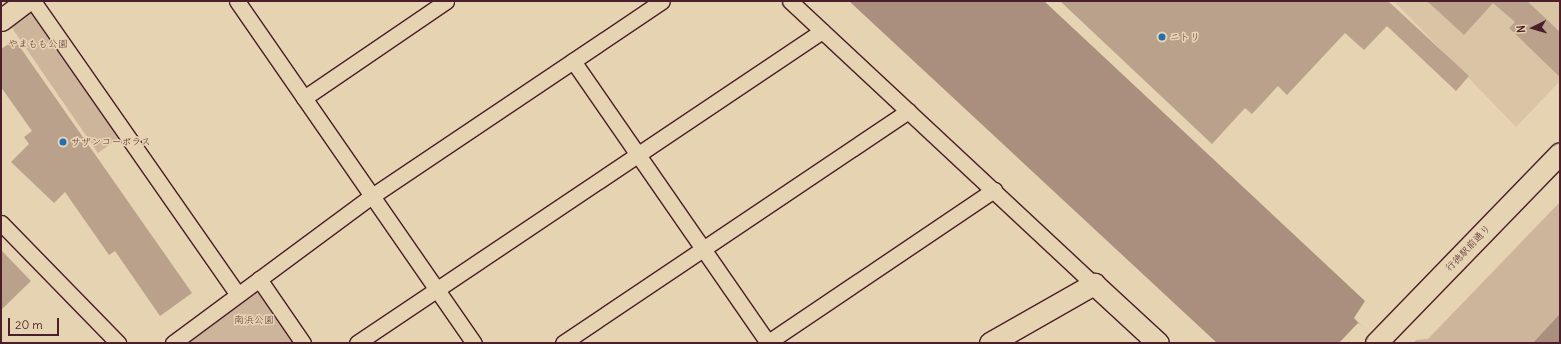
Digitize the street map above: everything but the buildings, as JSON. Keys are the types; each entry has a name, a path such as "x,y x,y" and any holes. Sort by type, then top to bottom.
{"street":[{"path":"1,20 26,1"},
{"path":"33,1 238,295"},
{"path":"237,1 474,343"},
{"path":"304,98 446,1"},
{"path":"174,343 372,196 662,1"},
{"path":"790,1 1158,343"},
{"path":"357,343 822,31"},
{"path":"573,61 767,343 994,190"},
{"path":"563,343 908,111"},
{"name":"行徳駅前通り","path":"1377,342 1560,152"},
{"path":"1,223 118,343"},
{"path":"259,279 303,343"},
{"path":"990,343 1094,284"}],"shaded area":[{"path":"849,1 1044,1 1365,301 1354,318 1378,343 1217,343"},
{"path":"1394,1 1560,1 1560,81 1516,127"},
{"path":"1560,314 1560,343 1533,343"}],"green space":[{"name":"やまもも公園","path":"24,12 34,14 119,138 98,153 10,25"},
{"path":"1560,202 1560,343 1413,343 1416,340 1428,339"},
{"name":"南浜公園","path":"262,292 297,343 187,343 254,293"}],"pier":[{"path":"1358,323 1361,325 1379,343 1339,343"}],"place":[{"name":"ニトリ","path":"1162,37"},
{"name":"サザンコーポラス","path":"63,142"}]}
